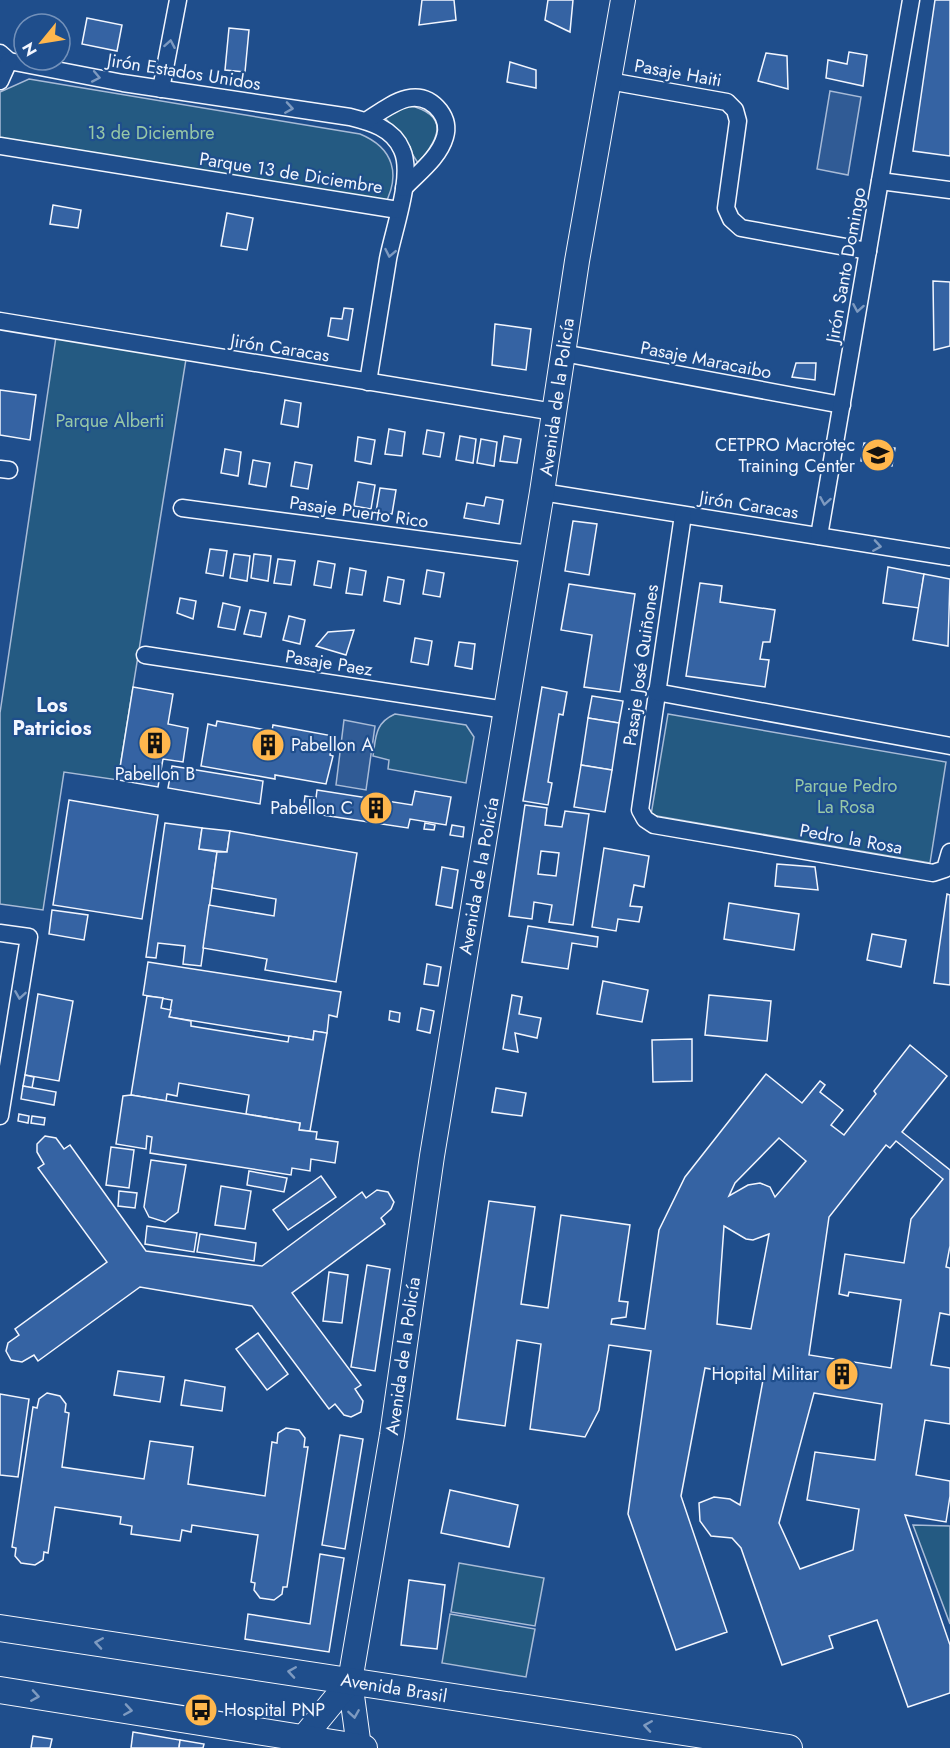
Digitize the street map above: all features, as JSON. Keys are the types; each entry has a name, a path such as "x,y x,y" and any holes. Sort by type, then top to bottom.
{"main road":[{"name":"Avenida Brasil","path":"0,1628 789,1748"},
{"path":"0,1690 302,1743 362,1747"},
{"path":"681,1731 730,1748"}],"street":[{"path":"161,89 178,0"},
{"name":"Avenida de la Policía","path":"350,1681 392,1435 432,1156 623,0"},
{"name":"Jirón Santo Domingo","path":"819,536 910,0"},
{"path":"0,81 5,57"},
{"name":"Jirón Estados Unidos","path":"5,57 161,89 366,121 378,125 392,136 402,150 406,167 404,188 398,210 368,382"},
{"name":"Pasaje Haiti","path":"609,81 727,102 735,110 738,121 726,208 731,219 741,228 868,251"},
{"name":"Jirón Estados Unidos","path":"366,121 397,101 410,96 430,102 444,117 447,127 440,148 404,188"},
{"name":"Parque 13 de Diciembre","path":"0,146 398,210"},
{"path":"880,181 950,190"},
{"name":"Jirón Caracas","path":"0,321 554,412"},
{"name":"Pasaje Maracaibo","path":"563,353 842,405"},
{"name":"Jirón Caracas","path":"542,492 950,557"},
{"name":"Pasaje Puerto Rico","path":"182,508 531,554"},
{"name":"Pasaje José Quiñones","path":"645,819 640,810 683,515"},
{"name":"Pasaje Paez","path":"145,655 506,710"},
{"path":"656,692 950,746"},
{"name":"Pedro la Rosa","path":"645,819 654,825 933,873 945,869 950,852"},
{"path":"0,933 29,937 0,1116"},
{"path":"302,1743 350,1681"},
{"path":"350,1681 362,1747"}],"green space":[{"name":"13 de Diciembre","path":"29,79 360,134 380,147 387,155 393,173 389,195 384,206 0,145 0,92"},
{"path":"408,105 430,115 437,128 432,145 418,163 398,132 384,117"},
{"name":"Parque Alberti","path":"56,337 186,359 118,780 64,772 43,910 0,904 0,713"},
{"path":"395,714 466,725 474,737 466,783 388,769 389,760 373,756 380,726"},
{"name":"Parque Pedro La Rosa","path":"668,714 946,762 930,863 651,815"},
{"path":"913,1525 950,1526 950,1624"},
{"path":"459,1563 544,1578 535,1626 451,1612"},
{"path":"450,1614 535,1629 526,1677 442,1663"}],"shaded area":[{"path":"830,91 861,97 848,175 817,169"},
{"path":"344,720 375,726 366,790 336,785"}],"building":[{"path":"422,0 454,0 456,20 419,25"},
{"path":"548,0 573,0 570,32 545,20"},
{"path":"935,0 950,0 950,156 913,151"},
{"path":"87,18 122,25 117,51 82,44"},
{"path":"229,28 249,30 245,72 225,70"},
{"path":"849,52 867,55 863,86 826,78 828,60 847,64"},
{"path":"766,53 787,56 788,89 758,81"},
{"path":"510,62 536,70 536,88 507,82"},
{"path":"53,205 81,210 78,228 50,224"},
{"path":"227,213 253,218 247,250 221,246"},
{"path":"933,281 950,282 950,346 934,350"},
{"path":"344,308 353,309 348,340 328,336 331,318 342,319"},
{"path":"495,324 531,329 526,370 492,365"},
{"path":"796,363 816,363 815,380 792,377"},
{"path":"0,390 36,395 30,440 0,435"},
{"path":"285,400 301,403 298,427 281,424"},
{"path":"389,429 405,432 402,456 385,454"},
{"path":"427,430 444,433 440,457 423,454"},
{"path":"460,436 476,439 473,463 456,460"},
{"path":"504,436 521,439 517,463 500,461"},
{"path":"358,437 375,440 371,464 355,461"},
{"path":"481,439 497,442 494,466 477,463"},
{"name":"CETPRO Macrotec Training Center","path":"864,443 895,448 892,466 861,461"},
{"path":"225,449 241,452 238,476 221,473"},
{"path":"253,460 270,463 266,487 249,484"},
{"path":"295,462 312,465 308,489 291,486"},
{"path":"358,482 375,485 371,509 354,506"},
{"path":"380,488 396,490 392,514 376,512"},
{"path":"486,497 503,500 499,524 464,518 467,503 484,506"},
{"path":"573,521 597,524 589,575 565,571"},
{"path":"210,549 227,551 223,576 206,573"},
{"path":"234,554 250,556 247,581 230,578"},
{"path":"254,554 271,556 268,581 251,578"},
{"path":"278,559 295,561 291,585 274,583"},
{"path":"318,561 335,564 331,588 314,585"},
{"path":"888,567 924,574 919,608 883,603"},
{"path":"350,568 366,571 362,595 346,593"},
{"path":"427,570 444,573 440,597 423,594"},
{"path":"924,574 950,579 948,646 913,640"},
{"path":"388,577 404,580 400,604 384,601"},
{"path":"700,583 722,586 720,602 775,610 770,642 763,642 760,659 769,660 765,687 686,676"},
{"path":"569,584 635,594 620,692 584,687 592,635 561,630"},
{"path":"180,598 196,601 193,619 177,613"},
{"path":"223,603 240,607 235,630 218,627"},
{"path":"250,610 266,613 261,637 244,634"},
{"path":"289,616 305,620 300,644 283,640"},
{"path":"354,630 346,655 316,646 328,632"},
{"path":"415,638 432,641 428,665 411,662"},
{"path":"459,642 475,644 472,669 455,666"},
{"name":"Pabellon B","path":"133,687 173,694 168,724 188,728 183,762 163,759 158,787 118,780"},
{"path":"542,687 567,692 563,715 559,714 548,782 552,783 548,805 523,801"},
{"path":"592,696 623,701 619,723 588,718"},
{"path":"588,718 619,723 612,770 581,765"},
{"name":"Pabellon A","path":"217,721 272,731 273,725 333,736 330,755 333,756 326,784 275,775 275,779 201,766 208,724 216,726"},
{"path":"581,765 612,770 605,812 574,807"},
{"path":"172,766 263,781 260,804 168,788"},
{"name":"Pabellon C","path":"317,790 412,805 415,791 451,797 446,825 410,819 408,828 303,812 305,796 316,798"},
{"path":"69,800 158,815 142,919 53,905"},
{"path":"525,805 547,808 545,825 562,827 565,811 589,814 573,925 549,922 552,905 534,902 532,919 509,916","holes":["541,851 559,853 556,876 538,874"]},
{"path":"165,823 202,828 199,849 217,852 201,966 183,964 185,946 158,943 156,958 146,957"},
{"path":"425,823 435,825 434,830 424,829"},
{"path":"452,825 464,827 463,837 450,835"},
{"path":"202,828 230,831 227,852 199,849"},
{"path":"230,831 357,853 336,982 265,970 267,959 203,948 209,905 274,916 276,899 212,888 217,852 227,852"},
{"path":"604,848 649,856 644,887 634,885 630,906 642,907 639,922 618,919 616,931 592,927"},
{"path":"777,864 815,867 818,890 775,886"},
{"path":"442,867 458,870 452,908 436,905"},
{"path":"947,894 950,895 950,985 934,983"},
{"path":"729,903 799,914 794,950 724,939"},
{"path":"52,910 88,915 84,940 49,934"},
{"path":"528,926 598,937 597,947 572,943 568,969 522,962"},
{"path":"872,934 906,940 901,967 867,960"},
{"path":"148,962 341,992 337,1017 329,1015 327,1033 314,1031 313,1040 169,1017 172,1000 143,995"},
{"path":"427,964 441,967 438,986 424,984"},
{"path":"603,981 648,990 642,1022 597,1014"},
{"path":"38,994 73,1001 59,1081 25,1075"},
{"path":"512,995 522,997 519,1014 541,1018 537,1038 515,1033 518,1052 503,1049"},
{"path":"709,995 771,1001 767,1041 705,1035"},
{"path":"147,996 163,998 161,1008 171,1010 169,1017 191,1021 191,1026 288,1042 289,1036 313,1040 314,1031 327,1033 310,1131 299,1130 300,1123 246,1114 249,1095 179,1083 177,1096 167,1094 166,1101 131,1095"},
{"path":"421,1008 434,1011 430,1033 417,1030"},
{"path":"390,1011 400,1013 399,1022 389,1020"},
{"path":"692,1039 692,1081 653,1082 652,1040"},
{"name":"Hopital Militar","path":"910,1045 947,1076 902,1132 950,1170 950,1246 946,1267 950,1268 950,1315 940,1313 931,1365 950,1368 950,1424 925,1420 916,1475 950,1481 950,1496 946,1522 905,1515 950,1645 950,1693 908,1707 877,1620 829,1636 833,1648 782,1665 741,1548 732,1538 711,1536 700,1521 699,1503 714,1497 730,1499 740,1505 763,1380 705,1368 681,1496 727,1632 676,1650 628,1514 651,1351 609,1345 599,1410 585,1437 530,1429 541,1344 517,1340 505,1426 457,1419 489,1201 535,1207 521,1304 548,1308 561,1215 630,1225 619,1301 628,1302 626,1317 612,1319 611,1324 645,1329 659,1230 685,1177 766,1074 802,1103 820,1081 825,1085 820,1092 843,1110 831,1125 844,1135 876,1094 874,1091","holes":["779,1138 806,1161 775,1197 770,1187 760,1183 748,1185 729,1196 735,1183","896,1141 943,1179 911,1219 904,1263 845,1254 839,1294 848,1296 849,1292 901,1300 891,1368 809,1355 829,1217 886,1145 890,1148","724,1226 746,1239 753,1240 769,1234 751,1329 717,1324","814,1393 882,1404 875,1460 815,1452 807,1500 859,1509 853,1550 800,1569 779,1523"]},
{"path":"25,1075 34,1077 32,1088 23,1086"},
{"path":"23,1086 56,1092 54,1105 21,1099"},
{"path":"496,1088 526,1093 522,1116 492,1112"},
{"path":"131,1095 300,1123 299,1130 317,1132 316,1139 338,1142 335,1163 311,1159 310,1171 292,1168 291,1175 150,1153 152,1137 147,1136 146,1149 116,1144 123,1096"},
{"path":"19,1114 29,1116 28,1123 18,1121"},
{"path":"32,1116 45,1118 44,1125 31,1123"},
{"path":"45,1136 56,1138 64,1149 70,1145 146,1251 262,1266 362,1192 366,1198 377,1190 388,1192 394,1202 391,1209 381,1218 385,1224 292,1293 361,1385 355,1389 363,1401 361,1412 351,1417 344,1415 335,1404 329,1409 252,1306 140,1287 38,1361 34,1355 22,1362 11,1360 6,1351 8,1343 19,1335 15,1329 107,1262 38,1168 44,1164 37,1152 37,1144"},
{"path":"111,1147 134,1150 129,1188 106,1185"},
{"path":"151,1160 186,1165 178,1212 165,1222 149,1217 144,1207"},
{"path":"249,1171 287,1178 284,1192 247,1185"},
{"path":"321,1176 336,1197 288,1230 273,1210"},
{"path":"221,1186 251,1191 245,1229 215,1225"},
{"path":"119,1191 137,1193 135,1208 118,1206"},
{"path":"147,1226 197,1233 194,1252 145,1244"},
{"path":"200,1234 256,1243 254,1261 197,1252"},
{"path":"367,1265 390,1269 375,1371 351,1367"},
{"path":"329,1272 348,1275 342,1323 323,1321"},
{"path":"258,1333 288,1374 267,1390 236,1349"},
{"path":"118,1371 164,1377 160,1402 114,1395"},
{"path":"185,1380 225,1387 222,1411 181,1405"},
{"path":"47,1393 60,1396 66,1404 65,1412 69,1413 62,1467 144,1479 150,1441 193,1447 188,1484 265,1496 272,1442 277,1443 278,1433 286,1428 299,1430 305,1438 304,1447 308,1447 287,1587 283,1587 282,1594 274,1600 260,1598 254,1590 255,1583 251,1582 258,1535 192,1525 191,1532 182,1530 180,1541 131,1534 132,1526 120,1524 121,1517 55,1507 48,1553 44,1552 43,1560 35,1565 21,1563 15,1556 16,1548 12,1547 33,1407 37,1408 39,1399"},
{"path":"0,1394 29,1399 18,1477 0,1475"},
{"path":"340,1435 363,1439 345,1549 322,1545"},
{"path":"450,1490 518,1505 509,1547 441,1533"},
{"path":"320,1554 344,1558 329,1652 245,1639 248,1614 310,1624"},
{"path":"409,1580 445,1585 437,1649 401,1645"},
{"path":"133,1732 180,1740 179,1748 131,1748"},
{"path":"33,1736 52,1739 50,1748 31,1748"},
{"path":"180,1740 204,1744 203,1748 179,1748"}],"place":[{"name":"CETPRO Macrotec Training Center","path":"878,455"},
{"name":"Pabellon B","path":"155,743"},
{"name":"Pabellon A","path":"268,745"},
{"name":"Pabellon C","path":"376,808"},
{"name":"Hopital Militar","path":"842,1374"},
{"name":"Hospital PNP","path":"201,1710"}],"district":[{"name":"Los Patricios","path":"52,716"}]}
